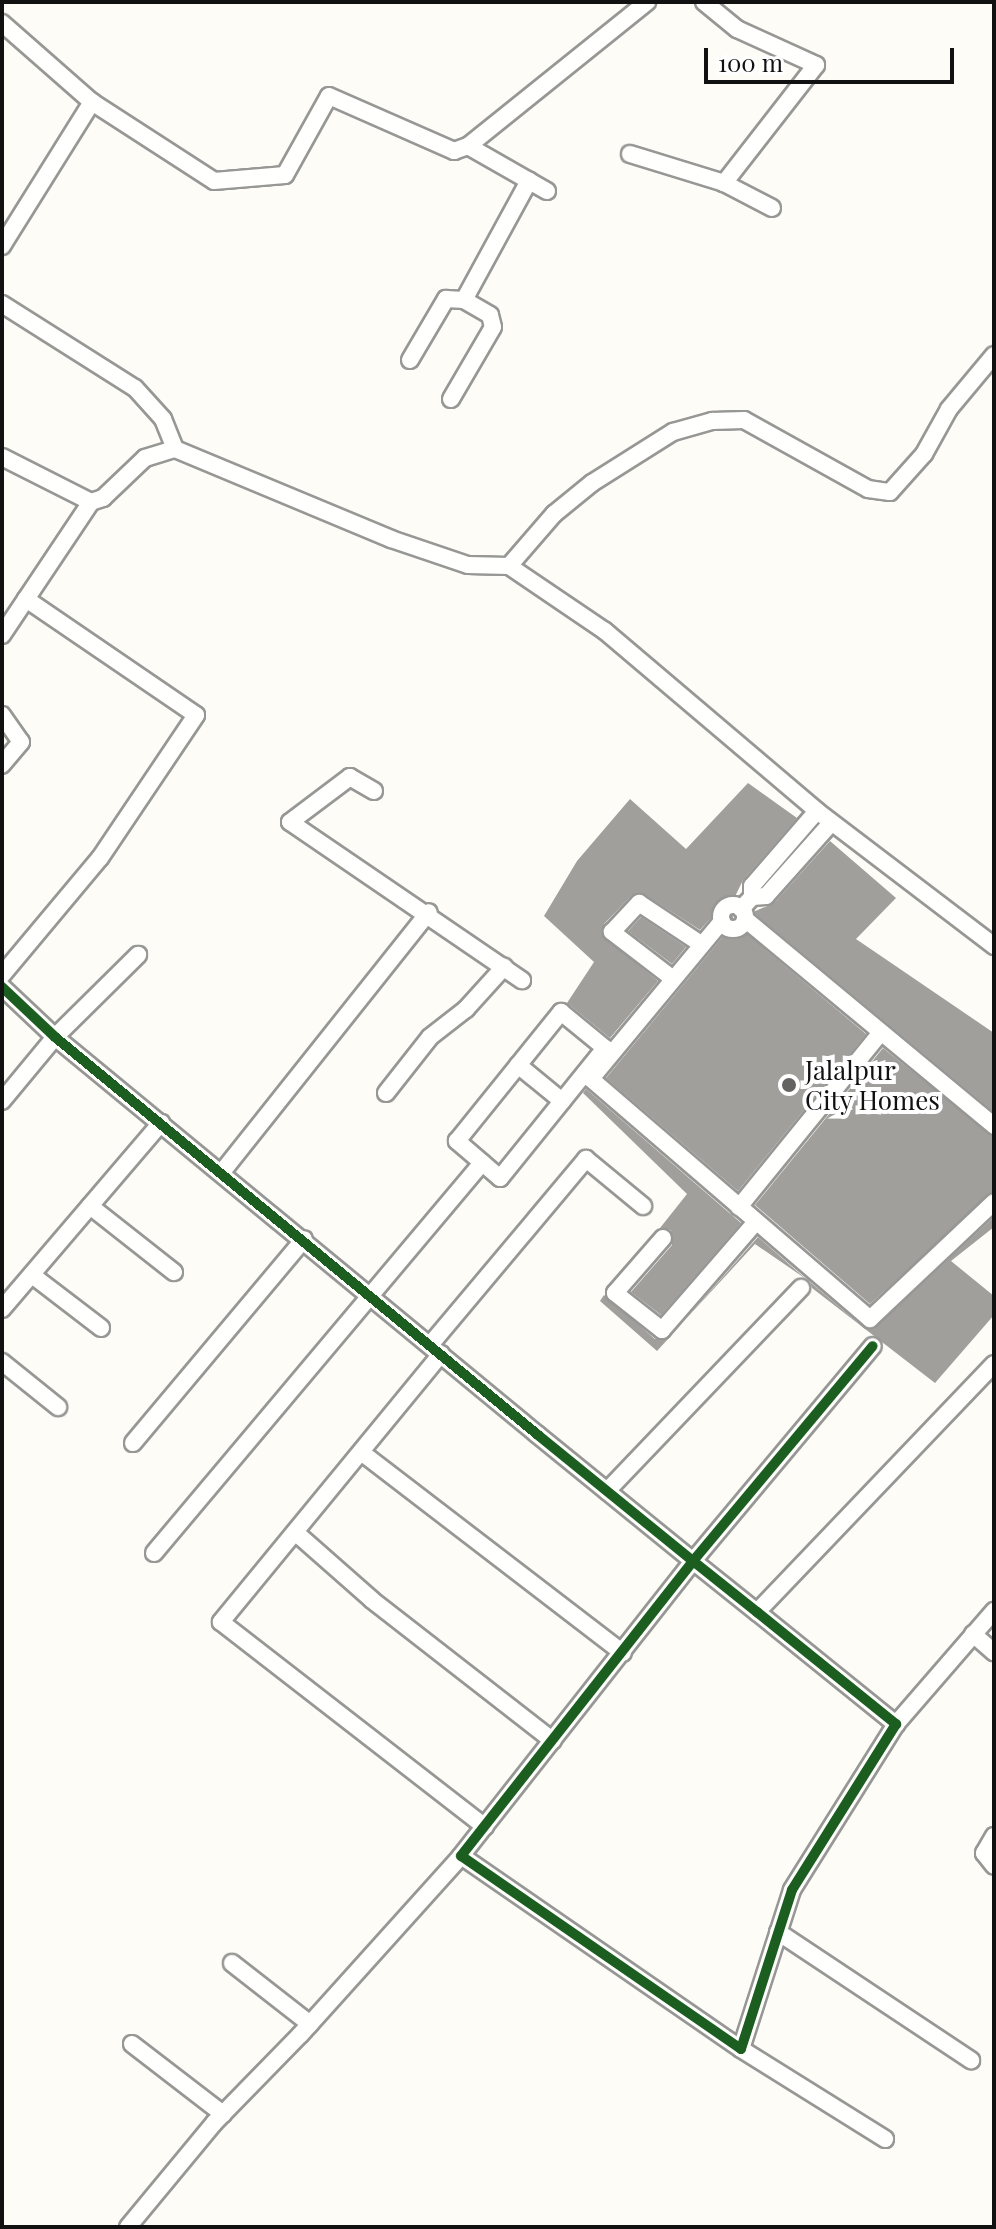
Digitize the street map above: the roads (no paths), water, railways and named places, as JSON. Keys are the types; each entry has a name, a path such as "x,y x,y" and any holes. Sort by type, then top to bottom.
{"street":[{"path":"2,23 92,102 214,181 285,175 329,96 454,151 468,146 647,2"},
{"path":"704,2 737,29 816,65 724,183"},
{"path":"2,246 92,102"},
{"path":"468,146 547,191"},
{"path":"630,154 724,183 772,208"},
{"path":"464,300 529,181"},
{"path":"410,360 446,299 464,300 490,315 493,327 451,399"},
{"path":"2,304 135,388 163,419 175,449"},
{"path":"509,566 554,514 592,483 673,432 712,421 744,420 868,489 890,492 924,454 949,409 994,355"},
{"path":"2,635 91,502 103,498 145,458 175,449 391,539 468,565 509,566 605,631 831,823 994,946"},
{"path":"2,457 91,502"},
{"path":"2,975 100,858 196,715 26,599"},
{"path":"2,715 21,742 2,765"},
{"path":"374,791 350,777 290,822 429,912 522,980"},
{"path":"817,811 752,886 746,908 734,929 722,921 591,1079 870,1319 994,1202"},
{"path":"746,908 766,896 831,823"},
{"path":"672,978 612,932 639,903 701,944"},
{"path":"746,908 879,1035 994,1126"},
{"path":"222,1172 429,912"},
{"path":"2,1101 55,1037 138,955"},
{"path":"386,1093 430,1037 466,1009 504,967"},
{"path":"2,987 55,1037 896,1724"},
{"path":"561,1012 605,1048 500,1178 457,1141 518,1065 561,1012"},
{"path":"739,1207 879,1035"},
{"path":"518,1065 562,1101"},
{"path":"2,1309 161,1123"},
{"path":"485,1827 221,1622 361,1452 436,1350 586,1159 643,1206"},
{"path":"154,1553 482,1163"},
{"path":"90,1206 174,1272"},
{"path":"663,1238 615,1293 662,1330 756,1222"},
{"path":"133,1443 304,1239"},
{"path":"32,1275 101,1328"},
{"path":"607,1491 801,1288"},
{"path":"128,2227 223,2114 310,2024 461,1856 693,1561 873,1346"},
{"path":"2,1362 58,1407"},
{"path":"757,1612 994,1364"},
{"path":"361,1452 623,1653"},
{"path":"295,1532 372,1600 553,1741"},
{"path":"741,2049 792,1890 896,1724 994,1611"},
{"path":"973,1634 994,1652"},
{"path":"994,1836 984,1853 994,1866"},
{"path":"461,1856 741,2049 885,2139"},
{"path":"778,1932 971,2060"},
{"path":"232,1963 310,2024"},
{"path":"132,2044 223,2114"}],"place":[{"name":"Jalalpur City Homes","path":"789,1085"}]}
